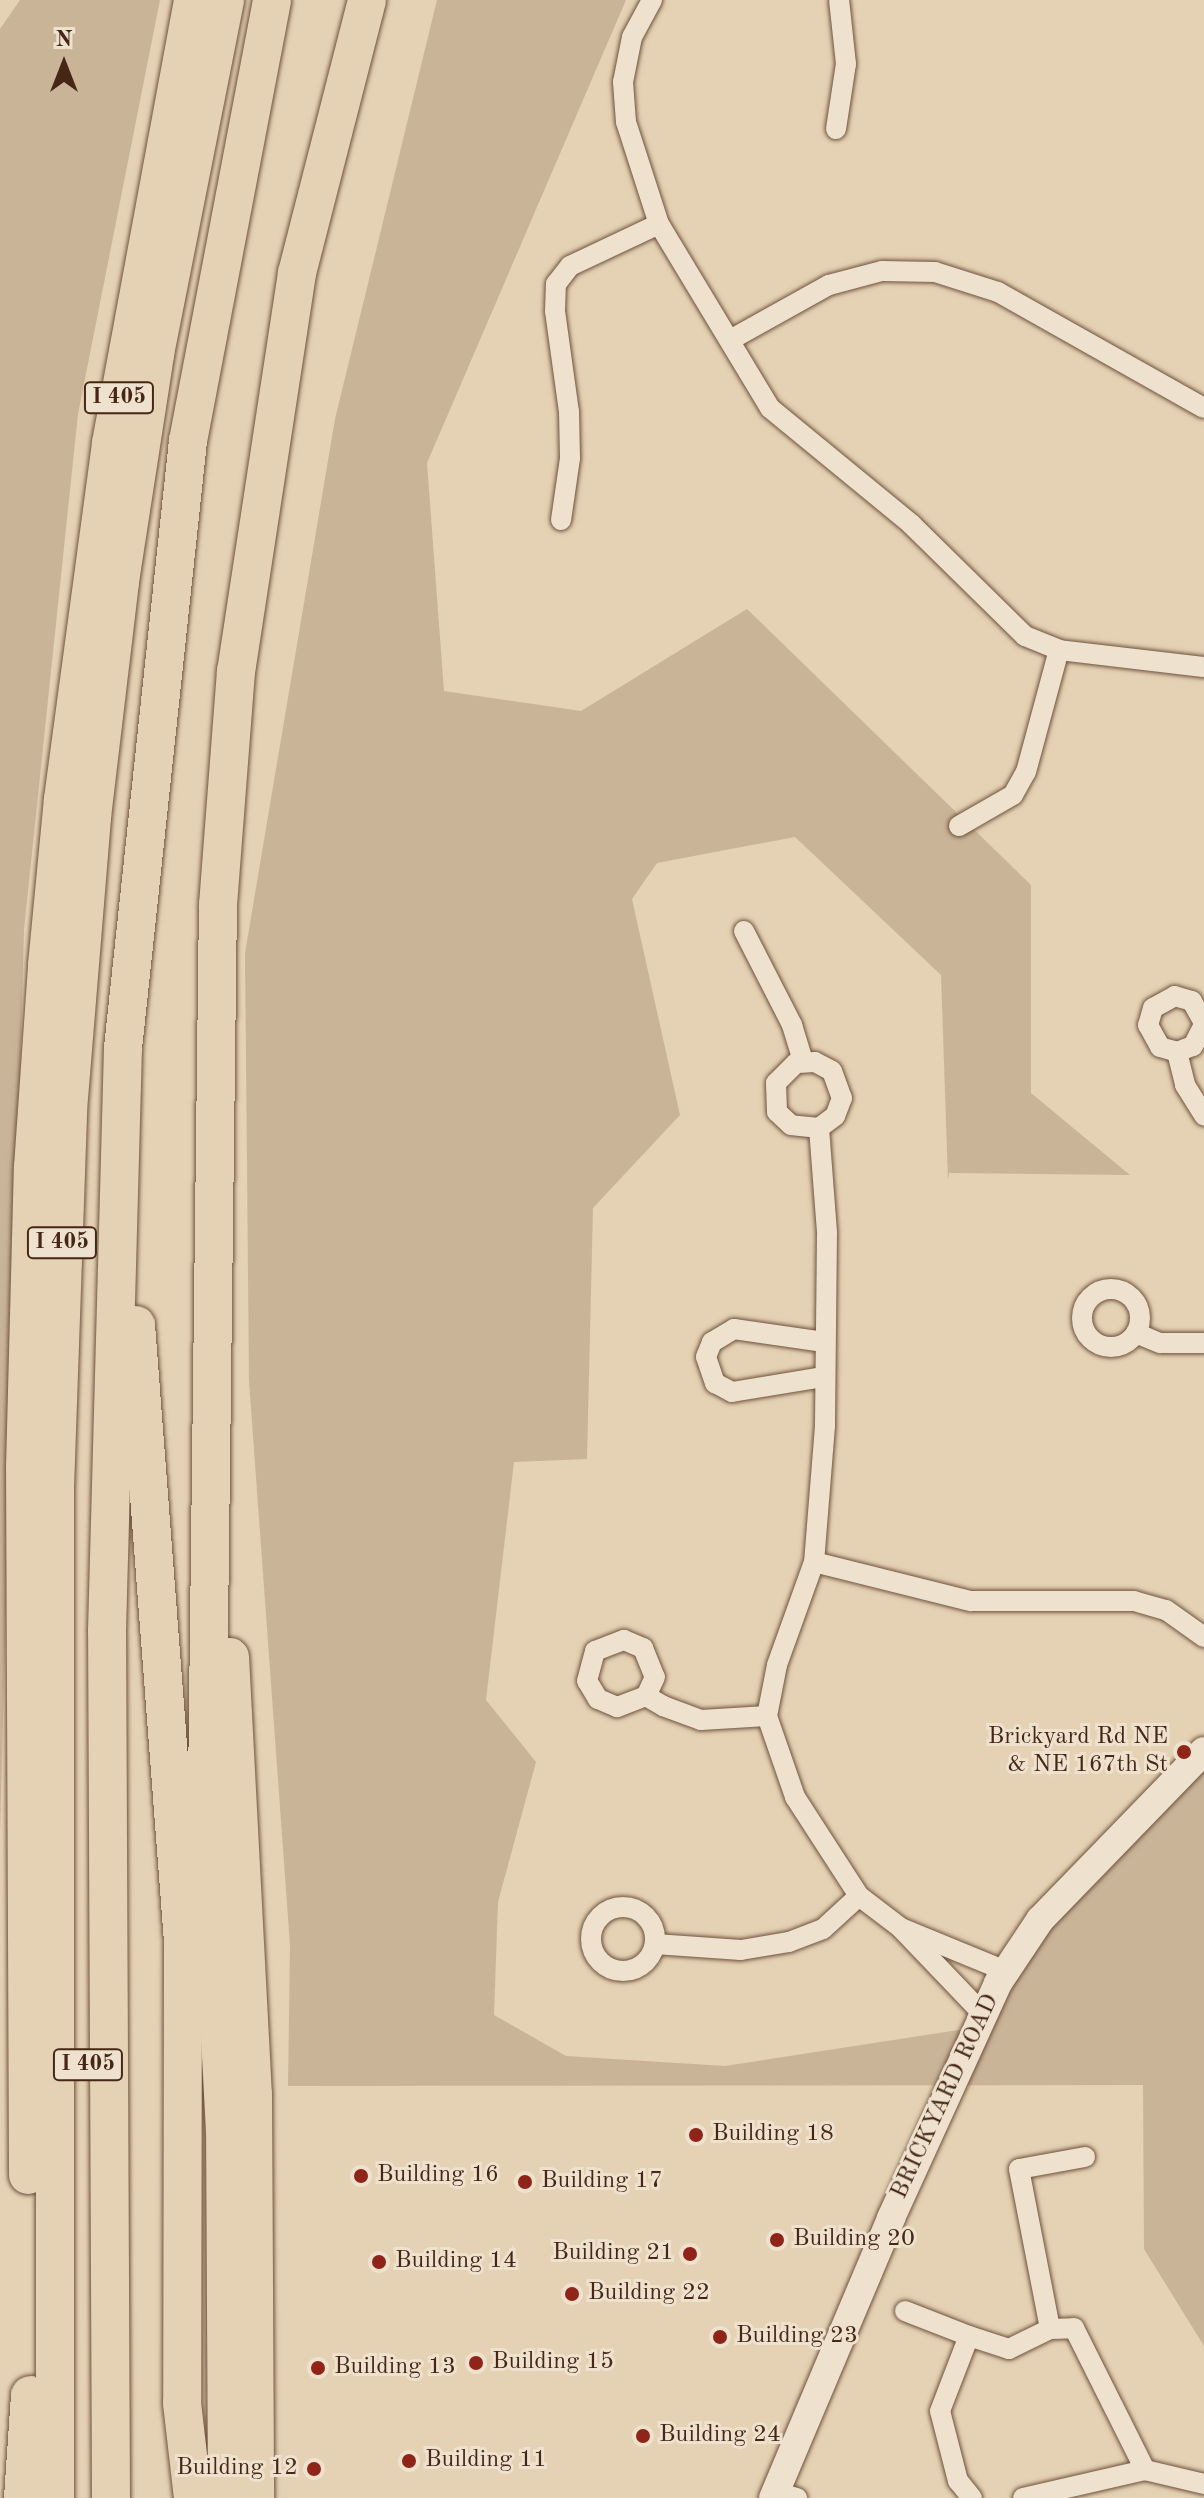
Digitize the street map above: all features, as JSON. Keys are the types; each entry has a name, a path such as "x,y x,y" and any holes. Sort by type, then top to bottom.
{"highway":[{"name":"I 405","path":"30,2498 25,1499 34,1151 63,799 83,645 111,443 193,0"},
{"name":"I 405","path":"55,2498 54,1519 69,1094 92,817 120,581 155,354 225,0"},
{"name":"I 405","path":"89,2498 88,1468 104,1021 129,749 163,482 213,186 251,0"},
{"name":"I 405","path":"111,2498 107,1631 123,1048 149,768 188,441 272,0"},
{"path":"227,2498 225,2132 207,1773 206,1617 215,1411 213,1038 236,672 297,273 367,0"},
{"path":"123,1048 138,1099 133,1218 136,1345 183,1941 185,2450 193,2498"},
{"path":"215,1411 247,1939 255,2498"},
{"path":"23,2498 30,2395"}],"street":[{"path":"652,0 632,37 623,82 626,122 659,224 770,408 911,524 1025,636 1059,650 1204,667"},
{"path":"836,129 846,64 839,0"},
{"path":"561,520 570,458 569,412 555,311 556,284 570,266 659,224"},
{"path":"730,340 829,285 882,271 935,272 998,292 1204,408"},
{"path":"959,826 1013,795 1026,772 1059,650"},
{"path":"744,931 792,1025 803,1062"},
{"path":"1167,997 1184,997 1198,1007 1204,1023 1193,1046 1177,1052 1154,1041 1148,1025 1153,1008 1167,997"},
{"path":"1177,1052 1185,1085 1204,1116"},
{"path":"803,1062 824,1066 841,1088 840,1108 819,1128 791,1125 774,1102 780,1075 803,1062"},
{"path":"819,1128 827,1233 824,1377 814,1562 777,1665 767,1716 795,1797 859,1896 901,1928 984,2015"},
{"path":"824,1342 734,1329 712,1342 706,1357 715,1383 732,1392 824,1377"},
{"path":"1136,1333 1160,1343 1204,1343"},
{"path":"814,1562 971,1601 1134,1601 1166,1610 1204,1637"},
{"path":"646,1696 701,1720 767,1716"},
{"name":"BRICKYARD ROAD","path":"782,2496 891,2218 1006,1971 1040,1920 1204,1751"},
{"path":"655,1944 741,1950 789,1942 823,1929 859,1896"},
{"path":"901,1928 1006,1971"},
{"path":"1050,2329 1019,2169 1085,2157"},
{"path":"905,2311 1009,2349 1050,2329 1074,2328 1145,2470"},
{"path":"969,2336 940,2411 958,2481 972,2498"},
{"path":"1023,2498 1145,2470 1204,2484"}],"shaded area":[{"path":"20,0 160,0 78,414 24,929 0,1833 0,29"},
{"path":"437,0 626,0 427,463 444,691 581,711 747,609 1031,885 1031,1093 1130,1175 949,1173 948,1180 941,975 795,837 657,863 632,899 680,1115 593,1208 587,1459 514,1462 486,1700 536,1762 498,1902 494,2015 566,2056 725,2066 978,2027 998,1983 1204,1751 1204,2346 1144,2249 1143,2085 288,2086 290,1945 249,1381 245,953 335,419"}],"place":[{"name":"Brickyard Rd NE & NE 167th St","path":"1184,1752"},
{"name":"Building 18","path":"696,2135"},
{"name":"Building 16","path":"361,2176"},
{"name":"Building 17","path":"525,2182"},
{"name":"Building 20","path":"777,2240"},
{"name":"Building 21","path":"690,2254"},
{"name":"Building 14","path":"379,2262"},
{"name":"Building 22","path":"572,2294"},
{"name":"Building 23","path":"720,2337"},
{"name":"Building 15","path":"476,2363"},
{"name":"Building 13","path":"318,2368"},
{"name":"Building 24","path":"643,2436"},
{"name":"Building 11","path":"409,2461"},
{"name":"Building 12","path":"314,2469"}]}
